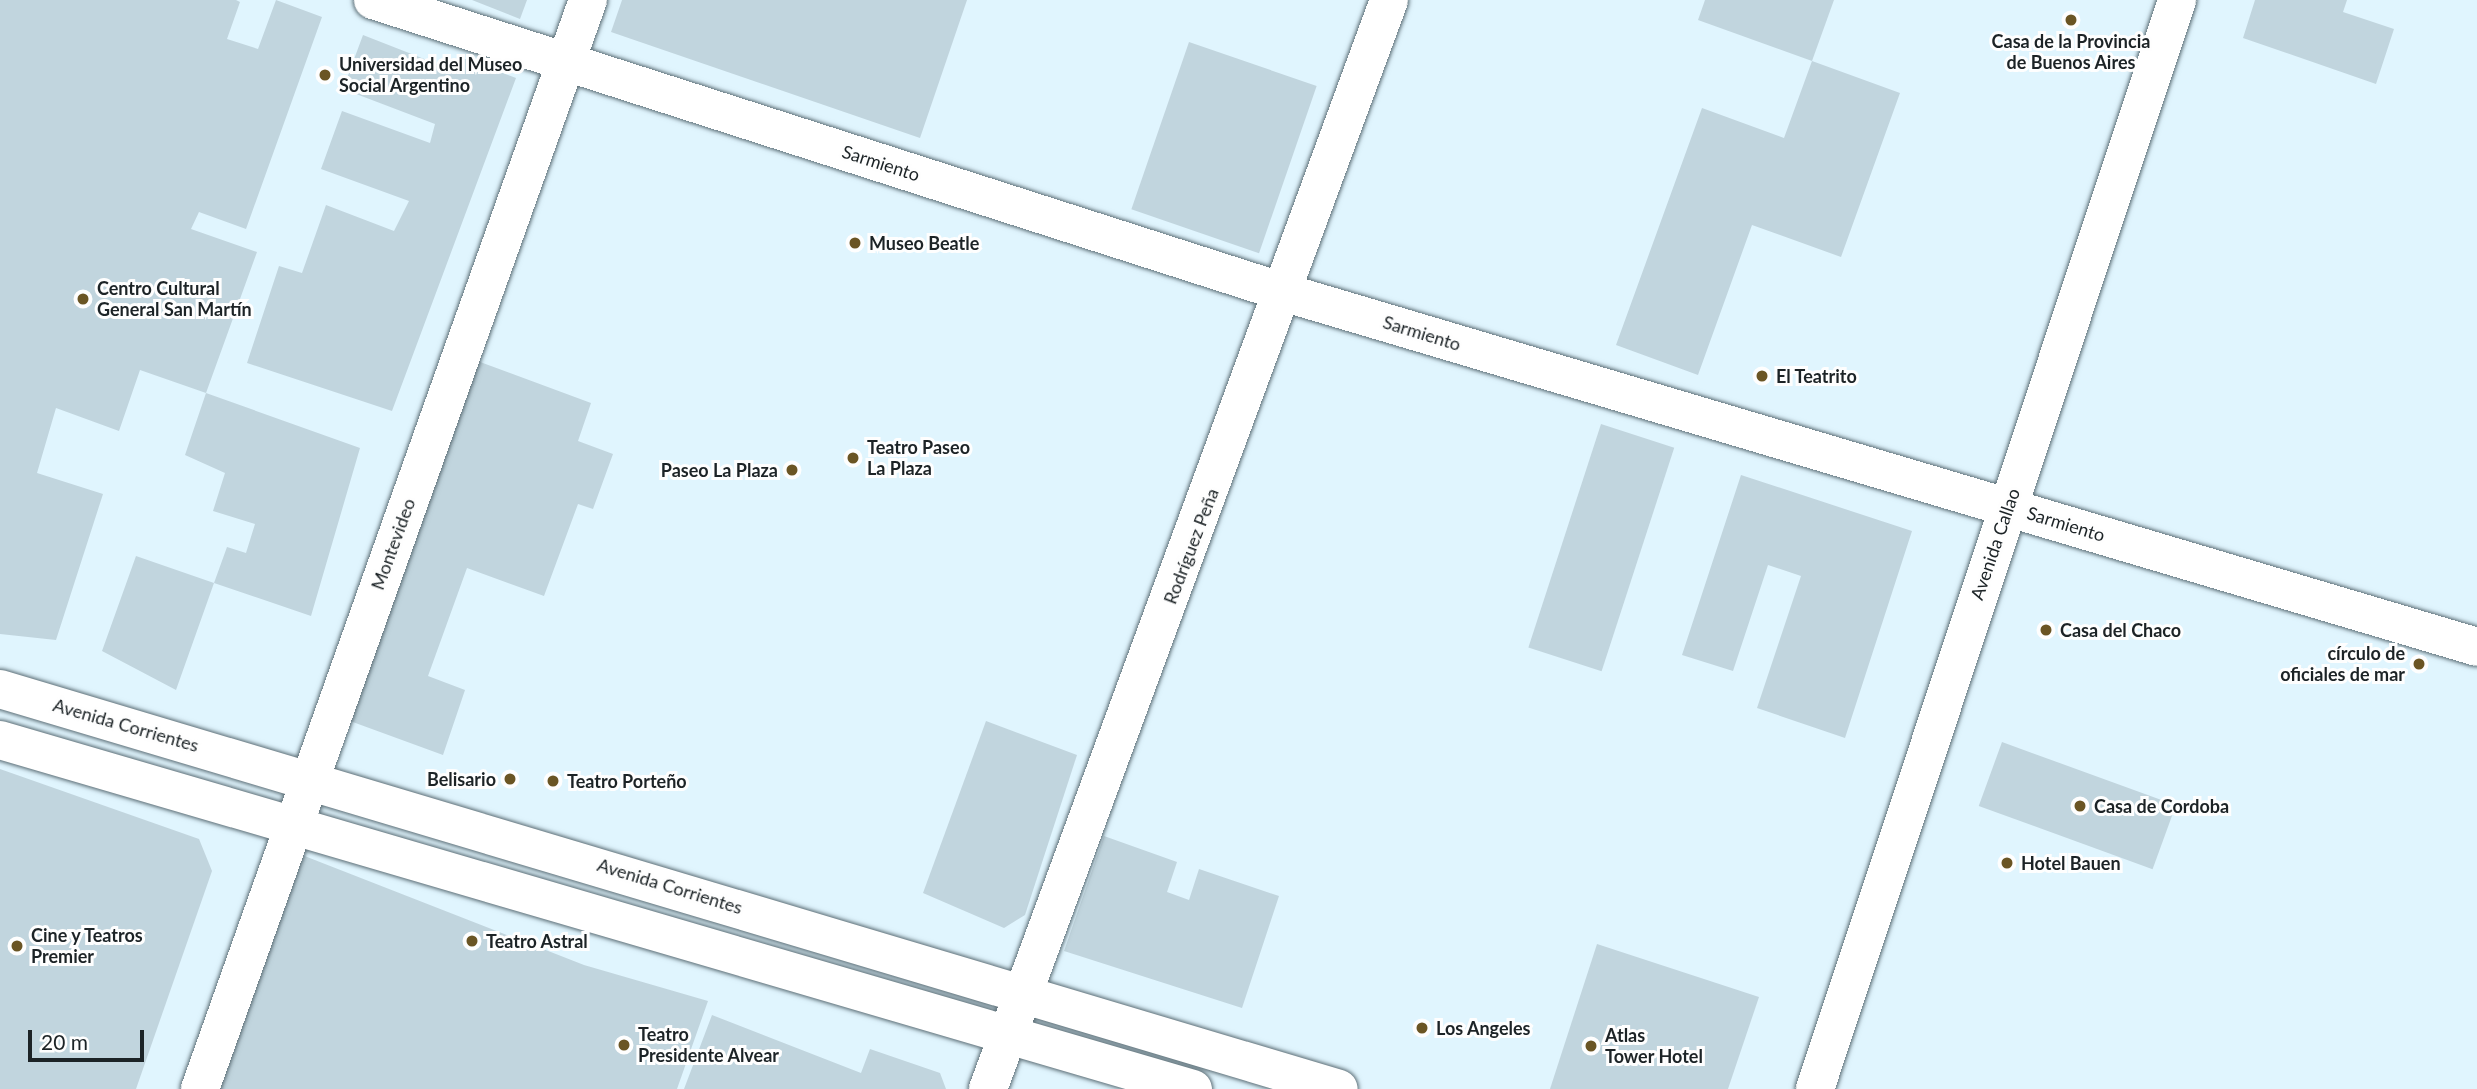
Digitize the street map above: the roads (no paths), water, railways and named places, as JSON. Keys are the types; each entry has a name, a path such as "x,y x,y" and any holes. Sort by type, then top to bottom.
{"street":[{"name":"Sarmiento","path":"373,0 1286,293 2477,647"},
{"name":"Montevideo","path":"200,1089 588,0"},
{"name":"Rodríguez Peña","path":"988,1089 1286,293 1389,0"},
{"name":"Avenida Callao","path":"1815,1089 2176,0"},
{"name":"Avenida Corrientes","path":"0,688 310,778 1339,1089"},
{"path":"0,740 1193,1089"}],"place":[{"name":"Casa de la Provincia de Buenos Aires","path":"2071,20"},
{"name":"Universidad del Museo Social Argentino","path":"325,75"},
{"name":"Museo Beatle","path":"855,243"},
{"name":"Centro Cultural General San Martín","path":"83,299"},
{"name":"El Teatrito","path":"1762,376"},
{"name":"Teatro Paseo La Plaza","path":"853,458"},
{"name":"Paseo La Plaza","path":"792,470"},
{"name":"Casa del Chaco","path":"2046,630"},
{"name":"círculo de oficiales de mar","path":"2419,664"},
{"name":"Belisario","path":"510,779"},
{"name":"Teatro Porteño","path":"553,781"},
{"name":"Casa de Cordoba","path":"2080,806"},
{"name":"Hotel Bauen","path":"2007,863"},
{"name":"Teatro Astral","path":"472,941"},
{"name":"Cine y Teatros Premier","path":"17,946"},
{"name":"Los Angeles","path":"1422,1028"},
{"name":"Teatro Presidente Alvear","path":"624,1045"},
{"name":"Atlas Tower Hotel","path":"1591,1046"}]}
